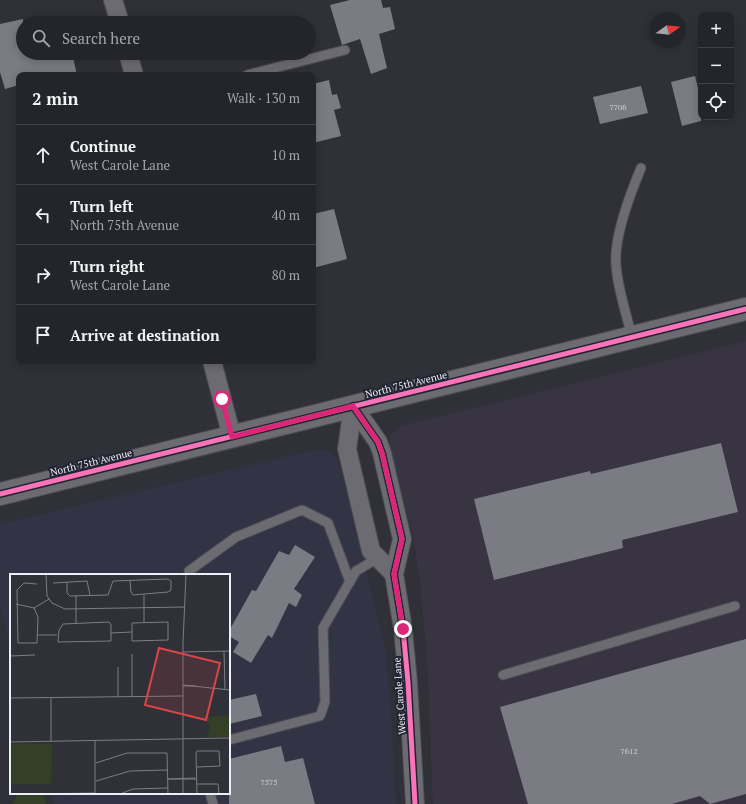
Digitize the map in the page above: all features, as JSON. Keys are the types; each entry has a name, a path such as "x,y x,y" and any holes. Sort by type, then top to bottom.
{"main road":[{"name":"North 75th Avenue","path":"0,494 746,309"}],"street":[{"path":"113,0 118,16"},
{"path":"130,60 133,72"},
{"path":"213,364 232,437"},
{"path":"353,406 347,449 371,551 394,574"},
{"name":"West Carole Lane","path":"353,406 378,442 382,453 402,539 394,574 403,629 408,682 415,804"}],"lane":[{"path":"316,57 345,50"},
{"path":"259,72 306,60"},
{"path":"632,337 617,273 616,253 621,228 641,168"},
{"path":"189,571 236,537 302,510 328,523 350,582"},
{"path":"230,740 320,716 325,702 323,628 356,571 378,558"},
{"path":"503,675 736,606"},
{"path":"210,794 213,804"}],"shaded area":[{"path":"746,341 746,804 433,804 427,658 420,580 413,536 391,456 389,443 392,433 401,426"},
{"path":"319,449 329,451 337,459 343,479 385,649 390,694 396,804 54,804 51,794 230,794 230,574 10,574 10,645 0,609 0,524"}],"green space":[{"path":"18,794 43,794 46,804 12,804"}],"building":[{"path":"350,0 381,0 383,8 390,7 395,29 379,34 387,68 371,74 360,39 342,45 330,5"},
{"path":"16,21 16,60 74,60 76,72 16,72 16,86 5,89 0,72 0,24"},
{"path":"695,76 698,88 698,120 701,121 682,126 671,82"},
{"path":"329,80 332,95 337,94 341,108 334,110 341,136 316,142 316,83"},
{"path":"641,86 648,113 600,124 593,97"},
{"path":"334,209 347,259 316,267 316,213"},
{"path":"721,443 738,512 622,540 623,548 494,580 474,499 590,471 591,474"},
{"path":"295,545 315,557 294,589 302,595 296,607 289,603 272,638 268,635 251,663 233,652 239,642 230,637 230,629 252,590 256,591 279,551 289,555"},
{"path":"746,639 746,794 710,804 700,796 672,804 528,804 500,707"},
{"path":"256,694 262,716 230,724 230,700"},
{"path":"281,746 285,762 303,758 315,804 229,804 230,759"}],"cycle path":[{"path":"0,494 746,309"},
{"path":"353,406 378,442 382,453 402,539 394,574 403,629 408,682 415,804"}],"route":[{"path":"222,399 232,437 353,406 378,442 382,453 402,539 394,574 403,629"}]}
